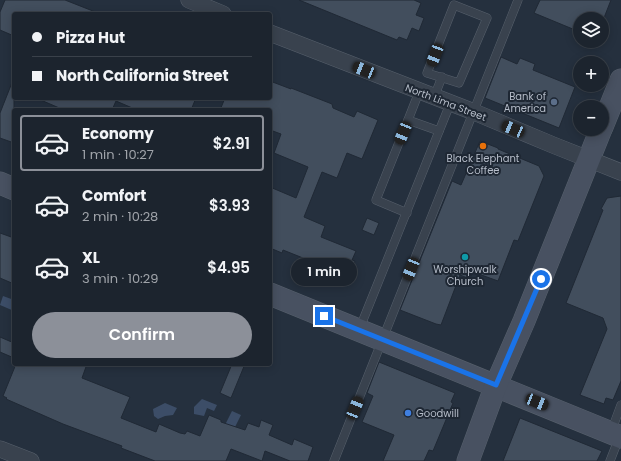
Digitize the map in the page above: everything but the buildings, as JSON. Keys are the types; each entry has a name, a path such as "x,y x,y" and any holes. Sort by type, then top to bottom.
{"main road":[{"path":"609,110 621,80"},
{"path":"468,461 496,385 524,321 599,136"},
{"path":"0,183 12,188"},
{"path":"272,295 617,435"}],"street":[{"path":"189,0 218,12"},
{"name":"North Lima Street","path":"272,34 450,104 474,112 621,172"},
{"path":"0,449 31,461"}],"lane":[{"path":"334,461 518,0"},
{"path":"454,5 487,18 459,83 442,77 428,73 454,5"},
{"path":"407,213 376,200 408,120 426,94 442,77"},
{"path":"359,331 450,104"},
{"path":"408,120 439,131"},
{"path":"610,461 617,435 621,405"}],"water":[{"path":"3,296 12,299 12,310 0,305"},
{"path":"202,399 217,405 214,411 207,408 204,416 194,414 194,407"},
{"path":"165,403 177,408 173,415 158,419 154,416 153,409"},
{"path":"232,411 241,415 233,431 224,427"}],"place":[{"name":"Bank of America","path":"554,102"},
{"name":"Black Elephant Coffee","path":"483,146"},
{"name":"Worshipwalk Church","path":"465,257"},
{"name":"Goodwill","path":"408,413"}],"route":[{"path":"324,316 496,385 541,279"}]}
